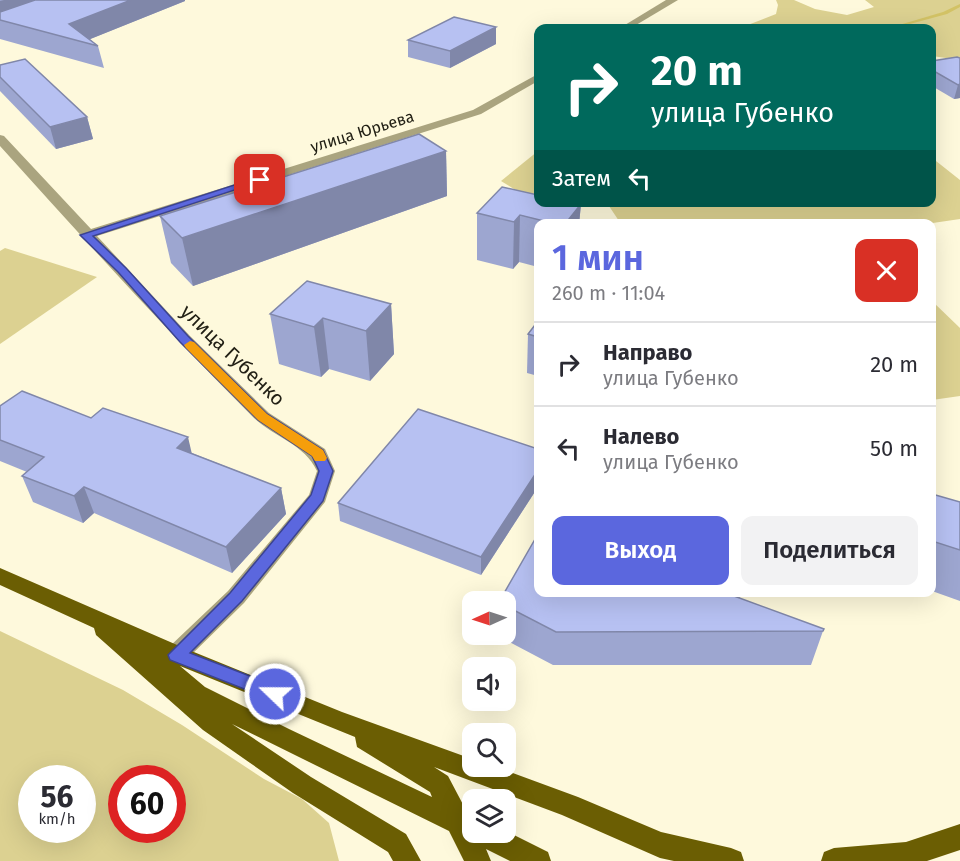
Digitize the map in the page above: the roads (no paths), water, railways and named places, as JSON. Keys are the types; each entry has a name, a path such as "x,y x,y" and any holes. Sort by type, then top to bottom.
{"main road":[{"path":"0,576 94,620 334,719 569,806 660,845 731,861"},
{"path":"94,620 211,723 302,785 397,843 408,861"},
{"path":"123,632 197,694 280,737 462,824"},
{"path":"334,719 440,784 462,816"},
{"path":"834,861 897,858 960,837"},
{"path":"474,843 478,861"},
{"path":"501,843 538,861"}],"street":[{"path":"632,24 673,0"},
{"name":"улица Юрьева","path":"86,235 477,112 534,79"},
{"name":"улица Губенко","path":"0,140 86,235 122,270 162,317 263,417 318,453 326,471 318,497 236,597 176,655"}],"waterway":[{"path":"905,24 945,13 960,5"}]}
